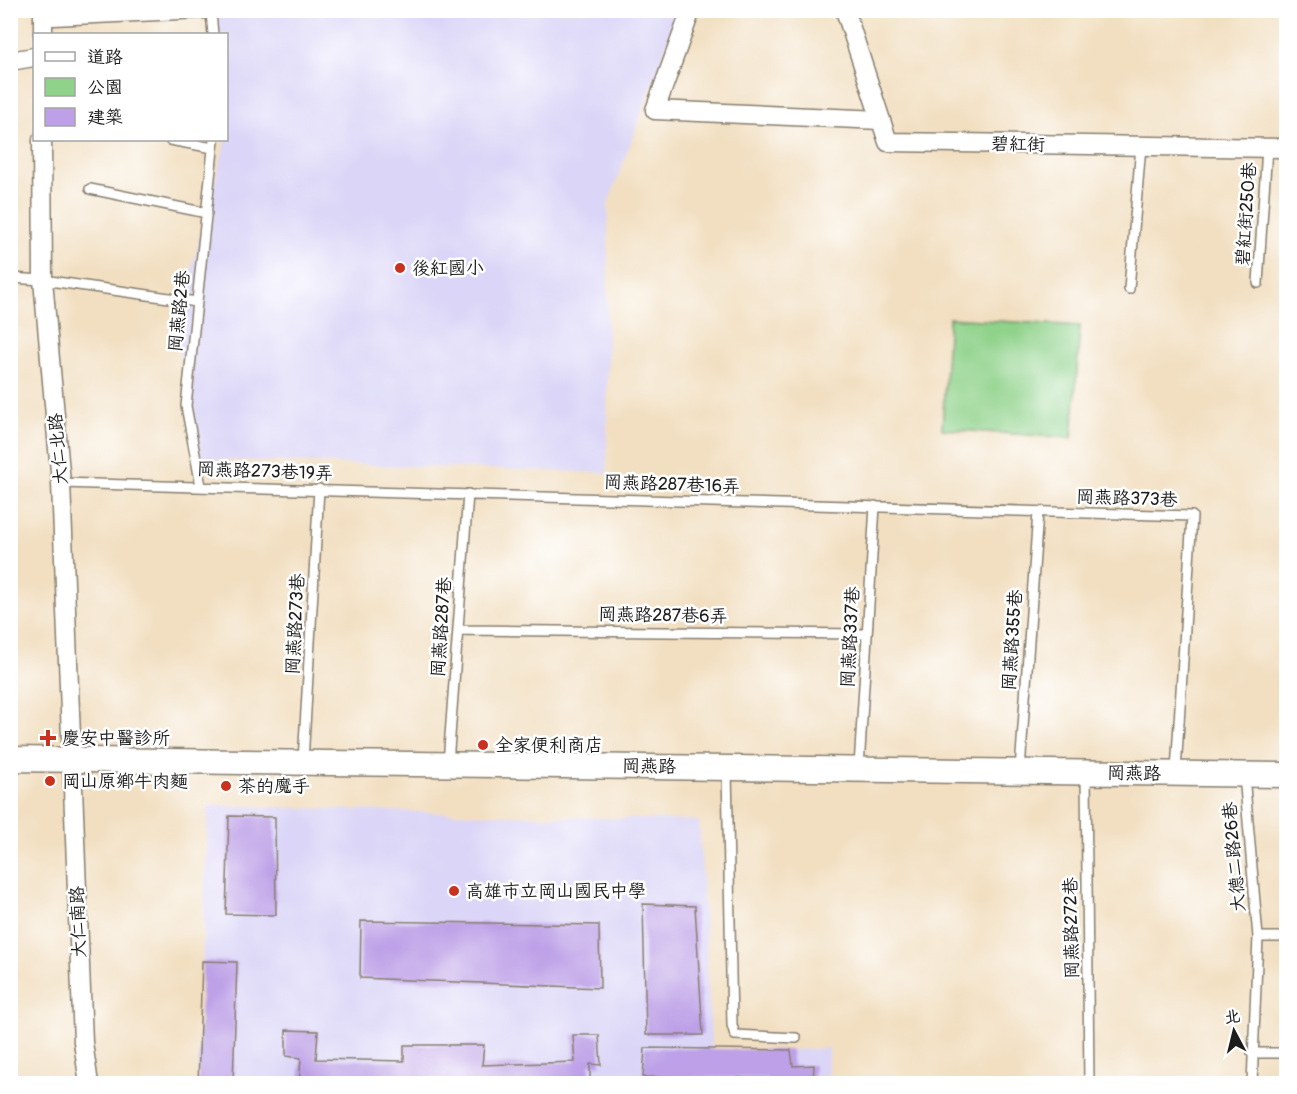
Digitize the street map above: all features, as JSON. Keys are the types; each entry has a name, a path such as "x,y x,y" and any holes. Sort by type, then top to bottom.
{"street":[{"path":"691,10 655,110 881,120"},
{"name":"碧紅街","path":"845,10 888,142 1287,148"},
{"path":"10,61 33,57"},
{"name":"大仁北路","path":"42,141 43,280 61,483 71,760"},
{"name":"岡燕路","path":"10,759 1287,775"},
{"name":"大仁南路","path":"71,760 83,1042 89,1083"}],"lane":[{"path":"43,22 211,13 213,33"},
{"path":"181,141 214,144"},
{"name":"岡燕路2巷","path":"201,486 186,406 214,144"},
{"path":"1129,289 1141,146"},
{"name":"碧紅街250巷","path":"1258,283 1267,148"},
{"path":"90,189 207,213"},
{"path":"10,278 43,280 197,302"},
{"name":"岡燕路273巷19弄","path":"61,483 468,494"},
{"name":"岡燕路273巷","path":"303,761 319,489"},
{"name":"岡燕路287巷16弄","path":"468,494 875,506"},
{"name":"岡燕路287巷","path":"448,763 468,494"},
{"name":"岡燕路373巷","path":"875,506 1192,516 1176,774"},
{"name":"岡燕路337巷","path":"859,769 875,506"},
{"name":"岡燕路355巷","path":"1019,771 1038,512"},
{"name":"岡燕路287巷6弄","path":"458,630 867,634"},
{"path":"726,767 732,1025 735,1035 796,1038"},
{"name":"岡燕路272巷","path":"1086,772 1089,1083"},
{"name":"大德二路26巷","path":"1244,775 1258,937 1252,1083"},
{"path":"1258,937 1287,937"},
{"path":"1252,1053 1287,1053"}],"shaded area":[{"name":"後紅國小","path":"215,11 679,11 608,204 607,473 201,459 175,331 226,141 228,141 228,33 217,33"},
{"name":"高雄市立岡山國民中學","path":"208,805 699,821 712,1055 828,1048 828,1083 198,1084"}],"green space":[{"path":"949,318 1080,326 1072,438 942,429"}],"building":[{"path":"229,816 275,817 276,915 226,914"},
{"path":"643,904 695,906 703,1035 646,1035"},
{"path":"361,921 599,925 600,988 360,978"},
{"path":"202,961 237,962 233,1084 198,1084"},
{"path":"286,1030 318,1031 316,1059 404,1061 404,1045 484,1045 482,1065 575,1062 573,1035 599,1035 601,1065 590,1064 590,1084 299,1084 301,1058 286,1056"},
{"path":"645,1048 791,1050 793,1066 814,1065 813,1084 766,1084 766,1078 643,1077"}],"place":[{"name":"後紅國小","path":"400,268"},
{"name":"慶安中醫診所","path":"48,738"},
{"name":"全家便利商店","path":"483,745"},
{"name":"岡山原鄉牛肉麵","path":"50,781"},
{"name":"茶的魔手","path":"226,786"},
{"name":"高雄市立岡山國民中學","path":"454,891"}]}
